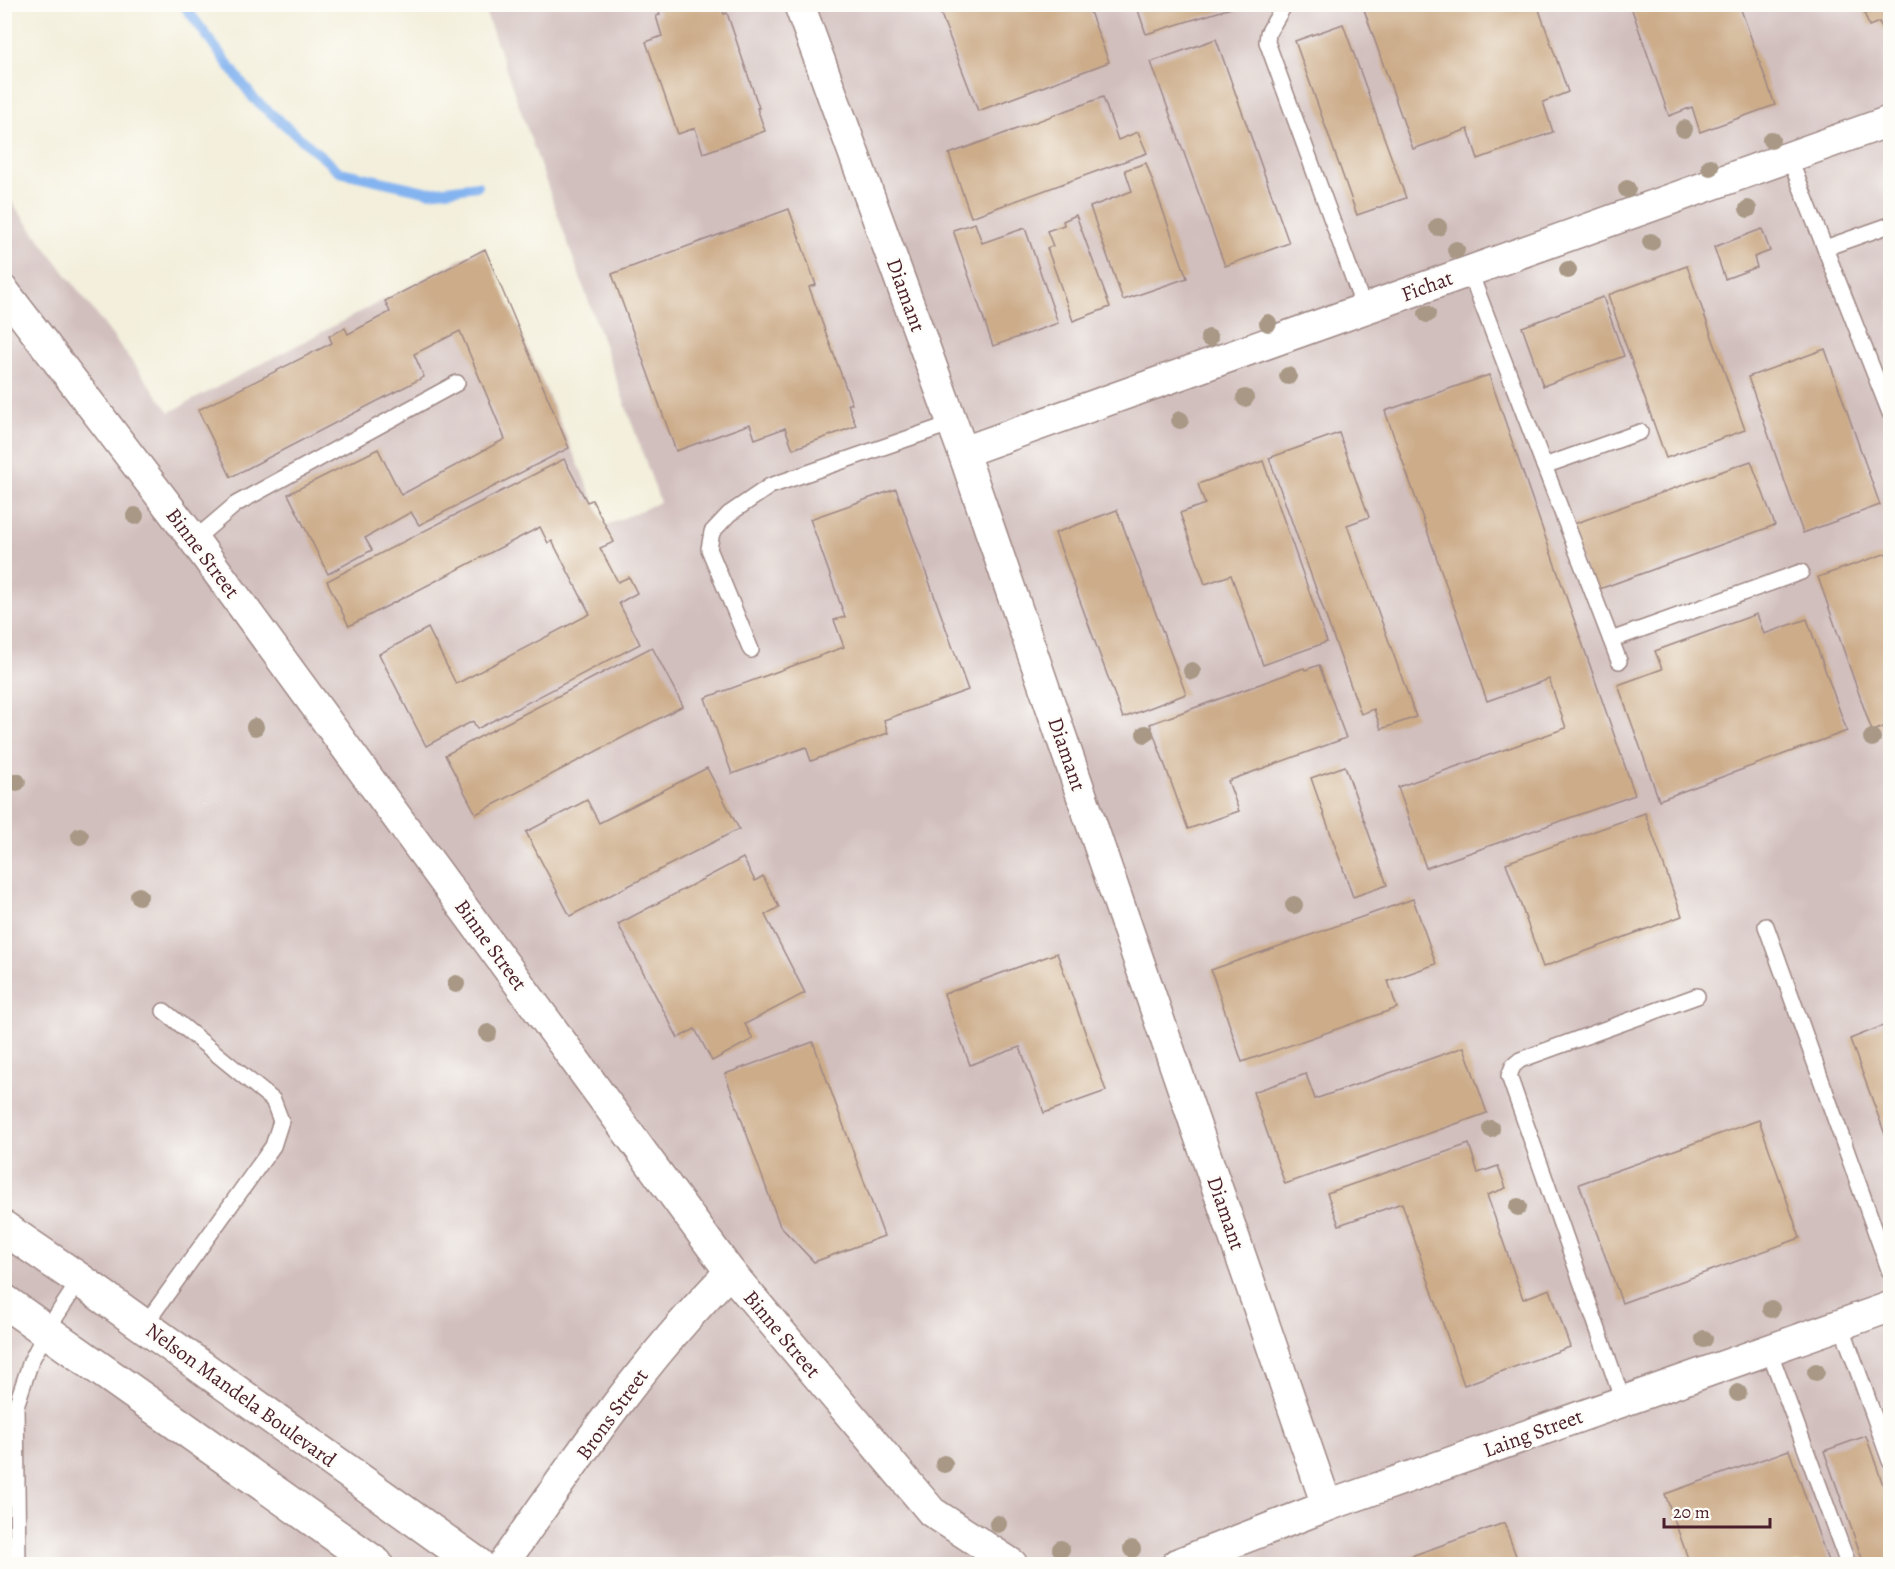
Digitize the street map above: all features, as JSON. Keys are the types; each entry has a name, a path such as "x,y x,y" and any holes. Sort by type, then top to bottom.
{"street":[{"name":"Diamant","path":"799,4 953,423 1327,1506"},
{"name":"Fichat","path":"963,452 1890,121"},
{"name":"Binne Street","path":"4,291 194,540 730,1272 932,1512 1012,1564"},
{"name":"Nelson Mandela Boulevard","path":"4,1228 477,1564"},
{"name":"Brons Street","path":"503,1564 635,1380 700,1302 730,1272"},
{"path":"4,1301 376,1564"},
{"name":"Laing Street","path":"1177,1564 1327,1506 1890,1307"}],"lane":[{"path":"1285,4 1268,33 1267,42 1364,308"},
{"path":"1789,158 1890,413"},
{"path":"1825,248 1890,225"},
{"path":"1469,270 1619,661"},
{"path":"194,540 236,504 458,383"},
{"path":"751,650 709,549 712,532 729,514 770,486 953,423"},
{"path":"1544,465 1640,432"},
{"path":"1611,640 1801,572"},
{"path":"1766,926 1890,1272"},
{"path":"1623,1401 1509,1076 1520,1060 1697,996"},
{"path":"144,1326 273,1146 281,1121 273,1100 164,1011"},
{"path":"18,1564 16,1406 31,1361 47,1330 80,1280"},
{"path":"1841,1324 1890,1461"},
{"path":"1769,1350 1848,1564"}],"shaded area":[{"path":"483,5 1890,5 1890,1564 5,1564 4,192 170,412 484,247 605,526 660,502"}],"building":[{"path":"656,4 720,4 724,14 727,13 765,131 703,153 695,128 678,134 646,42 662,36 656,16 660,15"},
{"path":"937,4 1087,4 1109,62 978,111"},
{"path":"1136,4 1241,4 1241,5 1146,34"},
{"path":"1362,4 1537,4 1568,92 1543,102 1553,132 1478,159 1468,129 1413,149"},
{"path":"1630,4 1739,4 1775,105 1700,132 1692,107 1669,116"},
{"path":"1861,4 1890,4 1890,33 1886,34 1879,22 1869,26"},
{"path":"1343,24 1406,198 1357,215 1295,41"},
{"path":"1216,39 1289,243 1225,266 1151,62"},
{"path":"1103,97 1118,140 1138,132 1147,153 971,217 949,154"},
{"path":"1146,163 1187,278 1123,300 1090,207 1132,191 1125,170"},
{"path":"789,209 816,285 809,287 852,404 848,404 856,426 793,449 785,428 755,439 750,424 676,451 612,274"},
{"path":"1076,215 1110,307 1073,321 1047,248 1053,246 1047,231 1064,225 1063,221"},
{"path":"975,223 982,243 1025,228 1058,323 993,346 953,230"},
{"path":"1762,229 1770,251 1754,257 1757,267 1725,279 1714,247"},
{"path":"485,249 569,448 419,525 411,512 365,538 372,550 328,574 288,494 378,449 401,495 505,439 460,331 414,354 424,377 231,477 198,410 332,343 329,336 345,328 348,334 390,312 385,301"},
{"path":"1687,266 1745,430 1666,458 1608,295"},
{"path":"1603,297 1624,356 1543,386 1522,327"},
{"path":"1825,349 1880,505 1803,533 1748,377"},
{"path":"1489,375 1635,795 1426,868 1398,787 1566,728 1549,679 1487,701 1385,411"},
{"path":"1339,433 1369,517 1347,525 1416,717 1381,729 1374,709 1361,714 1269,458"},
{"path":"564,459 587,502 592,500 614,542 600,548 618,582 629,577 637,593 619,603 640,644 477,729 473,721 426,746 379,654 428,628 456,684 590,614 552,541 548,543 540,527 349,626 327,581"},
{"path":"1263,461 1327,642 1263,665 1231,575 1205,584 1180,513 1205,504 1198,484"},
{"path":"1751,461 1775,525 1594,591 1568,526"},
{"path":"896,489 968,690 884,720 888,733 811,761 806,747 732,774 705,698 844,647 834,620 845,617 810,519"},
{"path":"1117,510 1186,694 1123,718 1055,533"},
{"path":"1890,552 1890,725 1872,731 1818,577"},
{"path":"1757,614 1764,634 1807,619 1847,731 1659,800 1618,685 1662,669 1655,651"},
{"path":"652,647 683,706 476,814 445,755"},
{"path":"1319,665 1346,738 1228,781 1239,811 1188,829 1150,724 1304,668 1305,670"},
{"path":"1345,766 1387,885 1353,897 1311,778"},
{"path":"707,768 739,829 570,916 526,832 587,800 599,823"},
{"path":"1645,813 1682,916 1543,967 1506,863"},
{"path":"743,858 755,881 763,876 779,907 765,915 805,993 745,1024 753,1039 712,1061 695,1029 678,1038 618,924"},
{"path":"1413,899 1436,964 1388,981 1397,1008 1242,1062 1211,970"},
{"path":"1057,953 1106,1091 1044,1113 1020,1047 970,1065 944,994"},
{"path":"1890,1023 1890,1148 1850,1039"},
{"path":"813,1042 884,1236 814,1262 780,1226 725,1074"},
{"path":"1464,1047 1487,1113 1285,1184 1253,1092 1306,1074 1315,1099"},
{"path":"1759,1120 1800,1238 1622,1303 1579,1184"},
{"path":"1469,1144 1478,1173 1498,1166 1506,1188 1487,1195 1523,1299 1550,1289 1570,1347 1464,1385 1402,1203 1339,1225 1327,1193"},
{"path":"1866,1436 1890,1505 1890,1564 1864,1564 1824,1451"},
{"path":"1789,1450 1829,1564 1690,1564 1665,1494"},
{"path":"1504,1523 1519,1564 1389,1564"},
{"path":"1620,1560 1622,1564 1608,1564"}],"waterway":[{"path":"183,4 254,99 340,172 429,192 478,186"}]}
